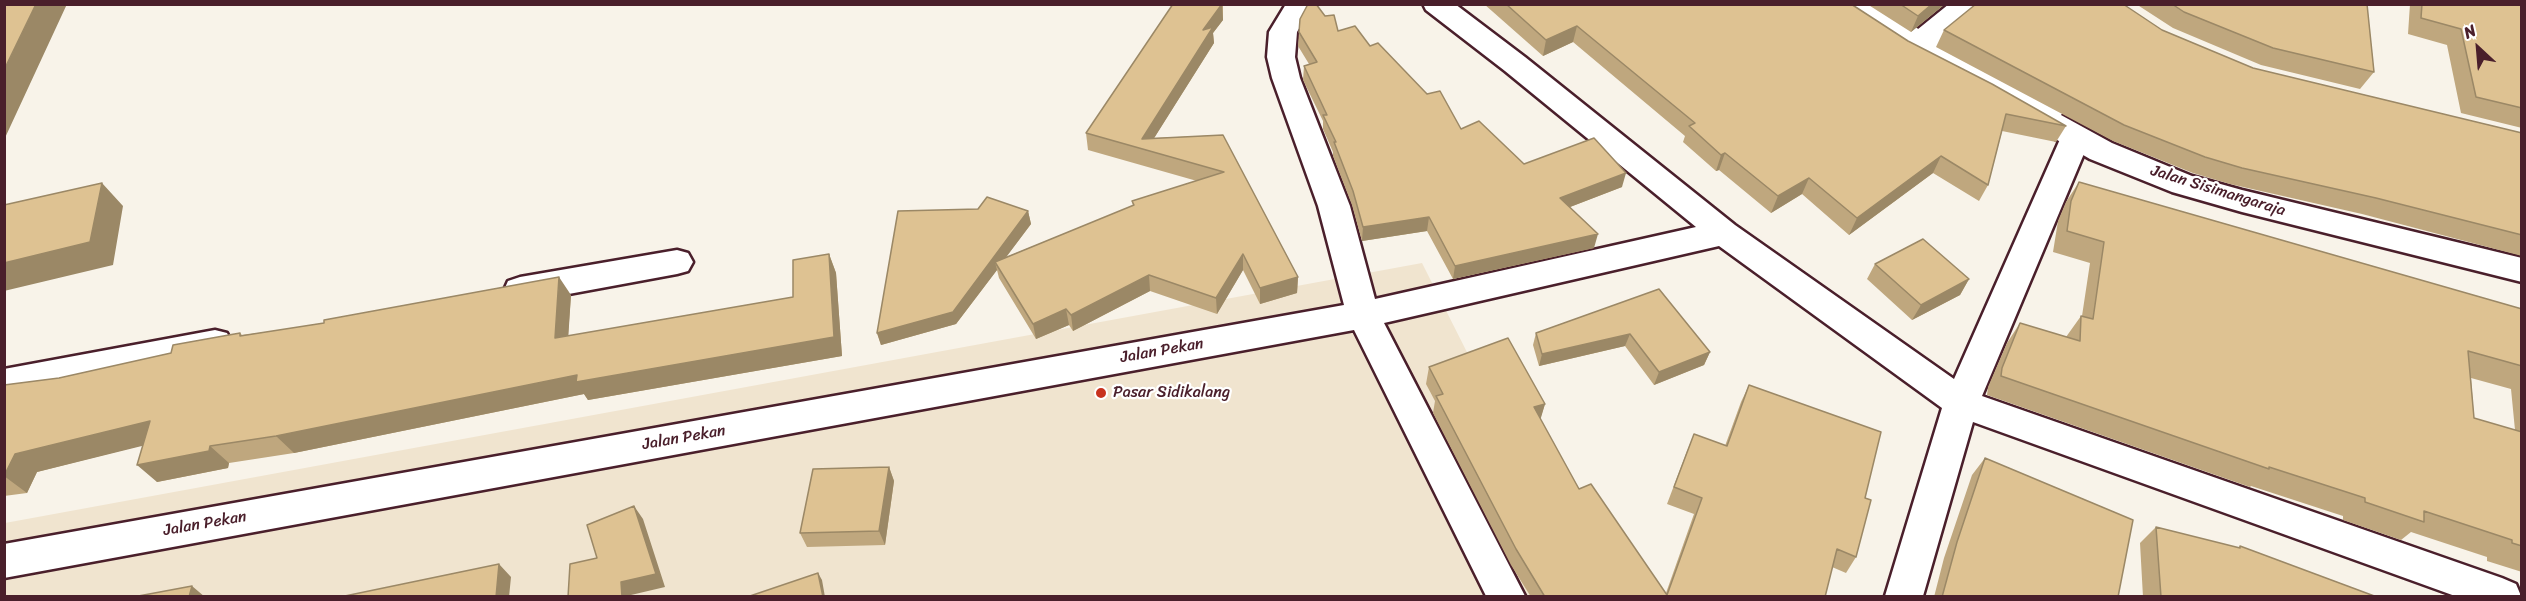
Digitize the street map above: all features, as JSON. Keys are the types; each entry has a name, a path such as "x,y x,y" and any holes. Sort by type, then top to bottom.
{"main road":[{"path":"1300,4 1283,32 1281,57 1286,78 1334,206 1363,315 1506,597"},
{"path":"1436,4 1515,64 1724,233 1961,404 2502,597"},
{"name":"Jalan Sisimangaraja","path":"1842,4 2101,151 2183,184 2242,201 2522,270"},
{"name":"Jalan Sisimangaraja","path":"1856,4 1916,46 1966,66 2100,142 2177,175 2239,193 2522,262"},
{"path":"1916,46 1967,4"},
{"path":"1904,597 1961,404 2076,137"},
{"name":"Jalan Pekan","path":"4,561 1363,315 1724,233"},
{"path":"491,295 677,262"},
{"path":"4,383 248,337"}],"shaded area":[{"name":"Pasar Sidikalang","path":"1422,263 1590,596 5,596 5,523"}],"building":[{"path":"4,4 36,4 4,70"},
{"path":"1173,4 1222,4 1203,30 1213,27 1142,139 1223,135 1298,277 1260,288 1243,254 1216,298 1149,275 1071,315 1066,309 1033,324 995,262 1134,205 1132,201 1224,172 1086,133"},
{"path":"1308,4 1316,4 1325,16 1334,15 1338,31 1355,26 1370,46 1378,43 1427,94 1440,91 1461,129 1479,121 1524,164 1594,138 1626,173 1560,198 1598,234 1455,266 1429,217 1363,227 1353,191 1334,142 1336,142 1323,115 1327,115 1304,66 1317,62 1299,32 1300,19"},
{"path":"1506,4 1851,4 1908,41 1992,84 2066,126 2006,114 1988,185 1941,156 1857,218 1809,178 1778,196 1725,153 1721,155 1689,126 1695,123 1577,26 1546,40"},
{"path":"1900,4 1932,4 1918,16"},
{"path":"1976,4 2123,4 2162,30 2253,68 2522,133 2522,235 2376,198 2242,168 2205,157 2124,125 1944,30"},
{"path":"2172,4 2367,4 2374,72 2273,48 2184,12"},
{"path":"2422,4 2522,4 2522,108 2476,97 2461,29 2421,18"},
{"path":"2079,182 2522,309 2522,366 2468,351 2474,418 2522,432 2522,546 2512,543 2512,540 2424,511 2424,522 2365,502 2365,498 2269,467 2269,469 2001,376 2020,323 2080,341 2081,316 2093,319 2104,242 2067,231 2071,201"},
{"path":"102,183 90,242 4,263 4,205"},
{"path":"987,197 1028,211 953,312 877,333 898,211 978,209"},
{"path":"1923,239 1969,279 1921,305 1875,264"},
{"path":"829,254 834,337 576,382 577,375 276,436 210,446 209,451 137,465 150,421 15,454 4,476 4,385 59,378 171,353 173,345 240,333 240,336 324,323 324,320 559,277 555,338 793,297 793,260"},
{"path":"1659,289 1710,352 1659,372 1630,334 1542,354 1536,333"},
{"path":"1508,338 1545,404 1534,407 1579,489 1591,484 1667,595 1702,498 1674,487 1694,434 1727,446 1749,385 1881,432 1865,498 1871,500 1856,557 1837,549 1825,597 1545,597 1516,549 1436,396 1443,394 1429,367"},
{"path":"1985,458 2133,520 2118,597 1942,597 1957,542"},
{"path":"889,467 879,531 800,533 813,469"},
{"path":"634,506 656,574 621,582 622,597 568,597 570,564 597,558 587,525"},
{"path":"2156,527 2240,548 2240,546 2377,597 2161,597"},
{"path":"499,564 496,597 340,597"},
{"path":"818,573 823,597 747,597"},
{"path":"192,586 189,597 133,597"}],"place":[{"name":"Pasar Sidikalang","path":"1101,393"}]}
